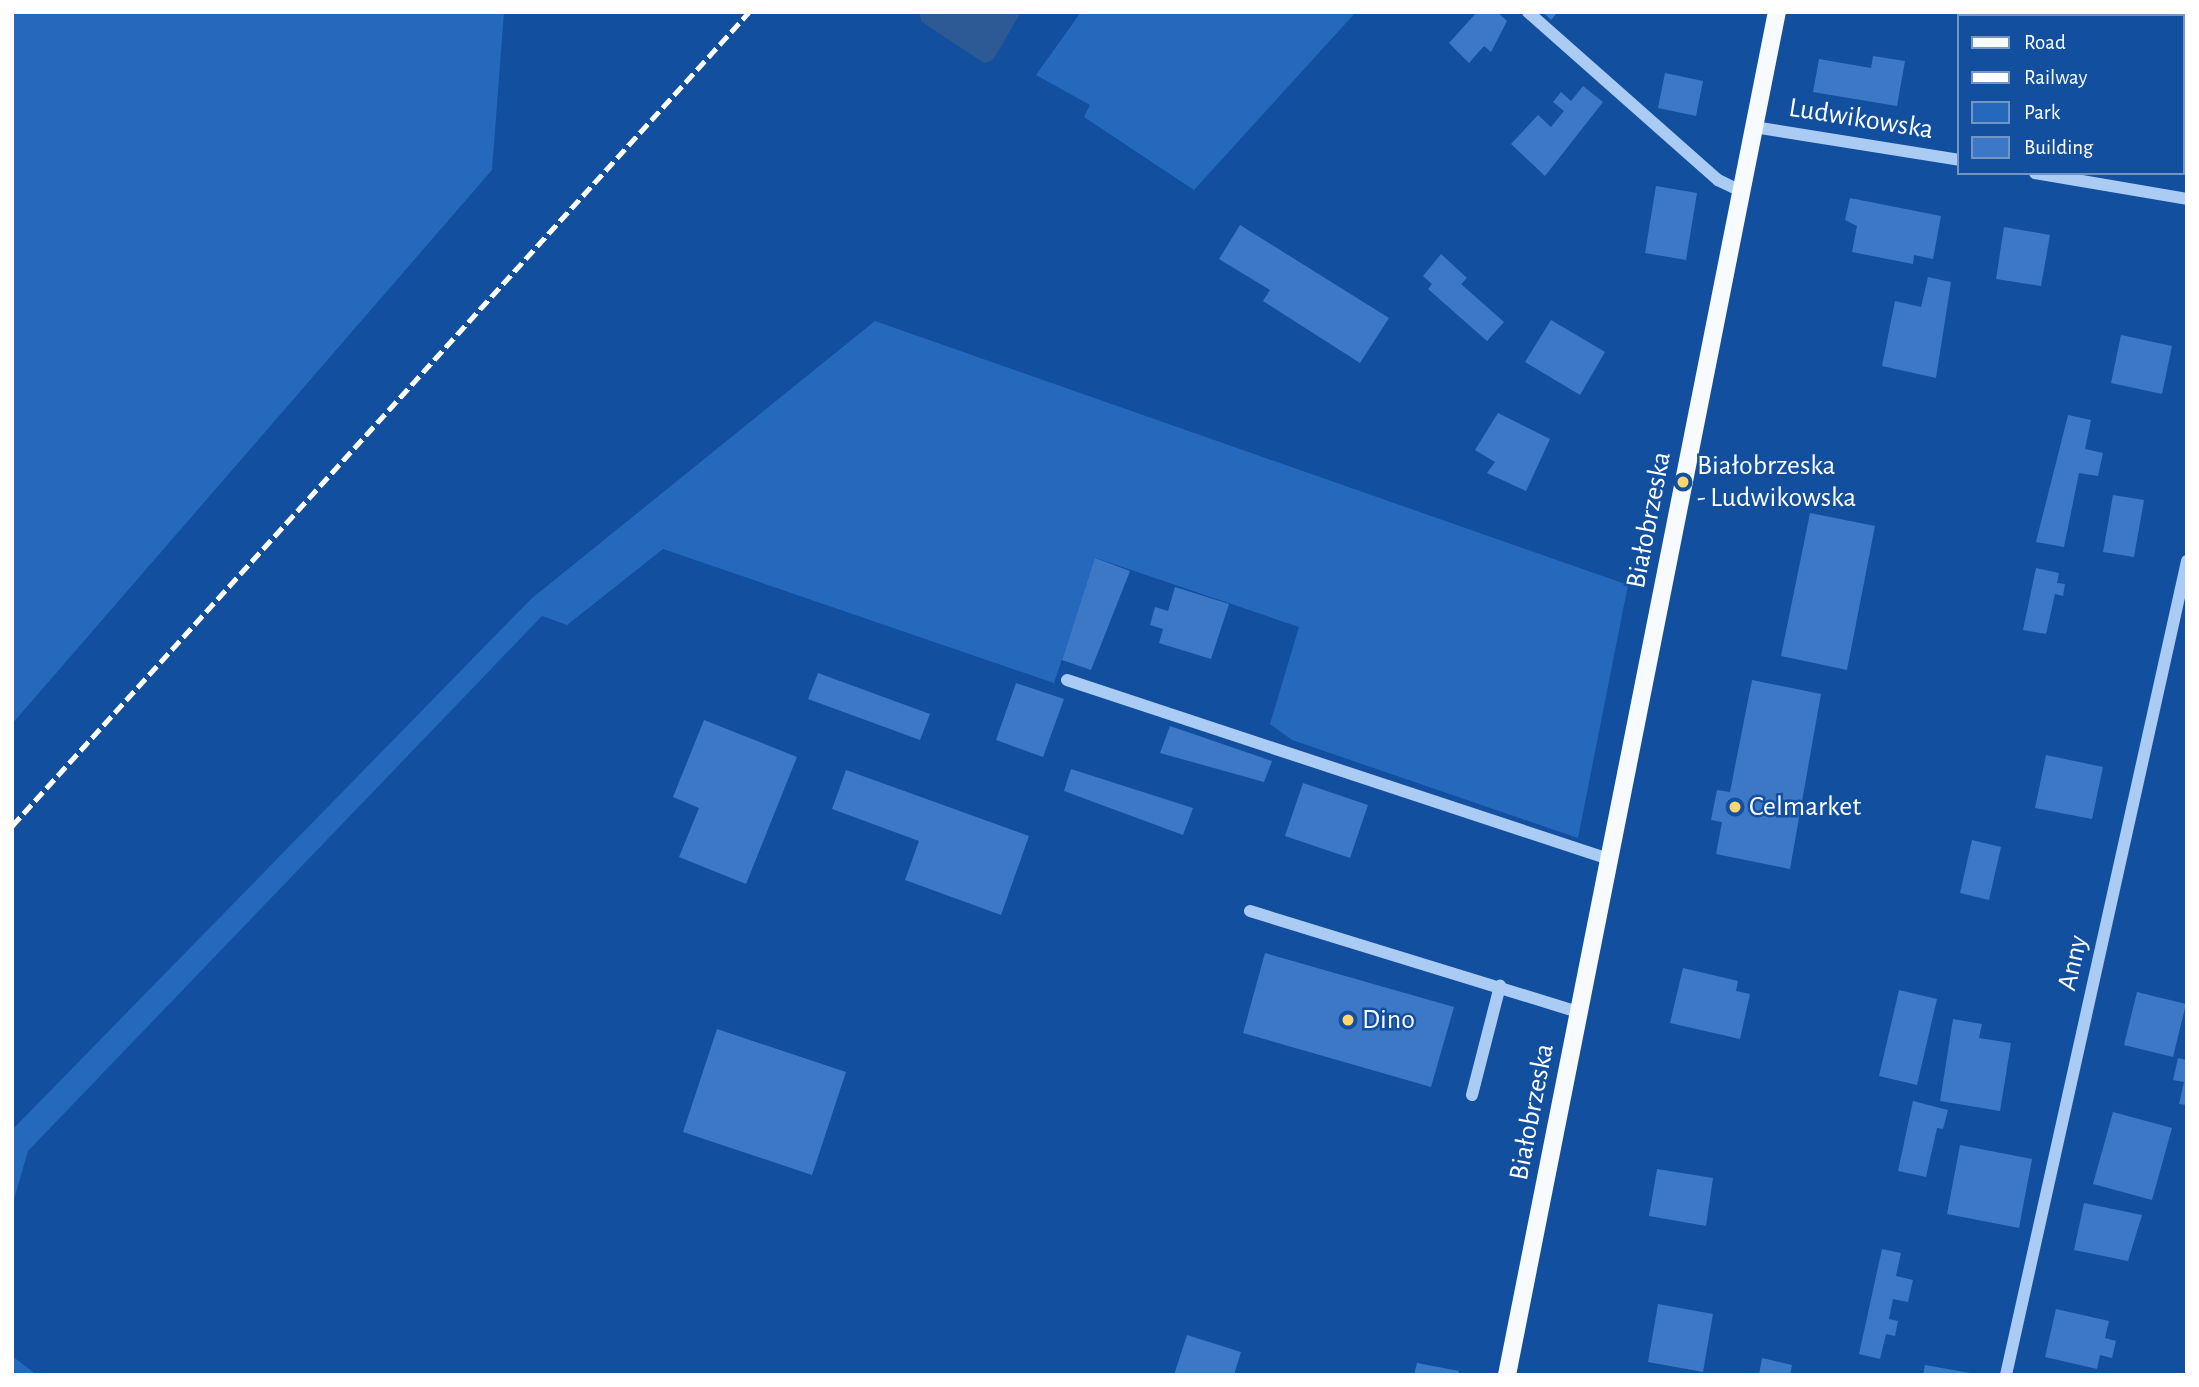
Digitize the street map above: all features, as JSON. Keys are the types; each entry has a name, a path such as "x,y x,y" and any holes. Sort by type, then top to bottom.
{"main road":[{"name":"Białobrzeska","path":"1507,1375 1777,12"}],"street":[{"path":"1528,12 1718,180 1741,191"},
{"name":"Ludwikowska","path":"1754,127 1958,160"},
{"path":"2047,175 2187,199"},
{"name":"Anny","path":"2006,1375 2187,561"},
{"path":"1068,680 1609,859"},
{"path":"1250,911 1578,1012"},
{"path":"1472,1095 1500,986"}],"green space":[{"path":"12,12 504,12 492,170 12,724"},
{"path":"1081,12 1356,12 1194,190 1084,117 1090,105 1036,75"},
{"path":"875,321 1628,585 1578,838 1292,740 1270,724 1299,627 1096,558 1054,683 663,549 567,625 542,616 28,1151 12,1206 14,1128 531,599"},
{"path":"12,1356 37,1375 12,1375"}],"shaded area":[{"path":"919,12 1021,12 993,60 984,63 922,22"}],"building":[{"path":"1477,12 1497,12 1507,21 1491,52 1484,46 1469,63 1449,43"},
{"path":"1543,12 1558,12 1551,20"},
{"path":"1959,12 1979,12 1975,14"},
{"path":"1873,56 1905,61 1897,106 1813,92 1819,59 1871,68"},
{"path":"1665,73 1703,81 1696,116 1658,108"},
{"path":"1583,86 1603,102 1545,176 1511,144 1538,115 1551,127 1564,111 1553,102 1561,92 1571,101"},
{"path":"1656,186 1697,193 1686,260 1645,253"},
{"path":"1850,198 1941,216 1933,259 1914,255 1913,264 1852,252 1857,226 1845,220"},
{"path":"1240,225 1389,318 1360,363 1263,301 1270,290 1219,259"},
{"path":"2004,227 2050,235 2041,286 1996,279"},
{"path":"1441,254 1467,278 1461,284 1504,322 1487,341 1428,289 1432,284 1423,276"},
{"path":"1928,277 1951,282 1936,378 1882,366 1895,301 1921,307"},
{"path":"1551,320 1605,352 1580,395 1525,362"},
{"path":"2121,335 2172,346 2162,394 2111,383"},
{"path":"1498,413 1550,439 1526,491 1487,473 1495,462 1475,450"},
{"path":"2068,415 2091,420 2085,449 2103,453 2098,476 2079,473 2064,547 2036,542"},
{"path":"2113,495 2144,500 2134,557 2103,552"},
{"path":"1810,513 1875,526 1847,670 1781,656"},
{"path":"1095,558 1130,571 1091,670 1062,660"},
{"path":"2036,568 2059,573 2057,583 2065,584 2063,596 2055,594 2046,634 2023,630"},
{"path":"1175,587 1229,604 1211,659 1159,643 1163,629 1150,625 1155,607 1168,611"},
{"path":"818,673 930,714 920,740 808,699"},
{"path":"1752,680 1821,694 1790,869 1716,854 1722,822 1711,820 1717,790 1730,792"},
{"path":"1016,683 1064,699 1043,757 996,740"},
{"path":"704,720 797,757 746,884 679,857 699,808 673,797"},
{"path":"1170,726 1272,761 1264,782 1160,753"},
{"path":"2046,755 2103,767 2092,819 2035,808"},
{"path":"1071,769 1193,808 1183,835 1064,791"},
{"path":"846,770 1029,836 1001,915 905,880 919,841 832,809"},
{"path":"1303,783 1368,805 1350,858 1285,836"},
{"path":"1972,840 2001,847 1989,900 1960,893"},
{"name":"Dino","path":"1265,953 1454,1007 1431,1087 1243,1033"},
{"path":"1683,968 1738,981 1736,991 1750,994 1740,1039 1670,1023"},
{"path":"1899,990 1937,999 1917,1085 1879,1076"},
{"path":"2137,992 2186,1004 2173,1057 2124,1045"},
{"path":"1953,1019 1982,1024 1979,1038 2011,1043 2000,1111 1940,1101"},
{"path":"717,1029 846,1072 812,1175 683,1132"},
{"path":"2178,1058 2187,1060 2187,1105 2179,1104 2184,1082 2173,1080"},
{"path":"1913,1101 1948,1110 1943,1129 1937,1128 1926,1177 1898,1171"},
{"path":"2113,1112 2172,1128 2152,1200 2093,1184"},
{"path":"1960,1145 2032,1159 2019,1228 1947,1214"},
{"path":"1657,1169 1713,1178 1706,1226 1649,1216"},
{"path":"2084,1203 2142,1215 2128,1261 2074,1250"},
{"path":"1882,1249 1901,1253 1896,1276 1913,1280 1908,1302 1893,1299 1889,1319 1898,1321 1895,1336 1886,1334 1880,1359 1859,1354"},
{"path":"1658,1304 1713,1314 1703,1372 1648,1362"},
{"path":"2056,1309 2109,1321 2105,1338 2116,1341 2112,1358 2100,1355 2097,1369 2045,1357"},
{"path":"1187,1335 1241,1352 1234,1375 1174,1375"},
{"path":"1762,1358 1792,1365 1790,1375 1759,1375"},
{"path":"1417,1363 1459,1371 1458,1375 1414,1375"},
{"path":"1925,1365 1970,1373 1923,1375"}],"railway":[{"path":"12,826 749,12"}],"place":[{"name":"Białobrzeska - Ludwikowska","path":"1683,482"},
{"name":"Celmarket","path":"1735,807"},
{"name":"Dino","path":"1348,1020"}]}
